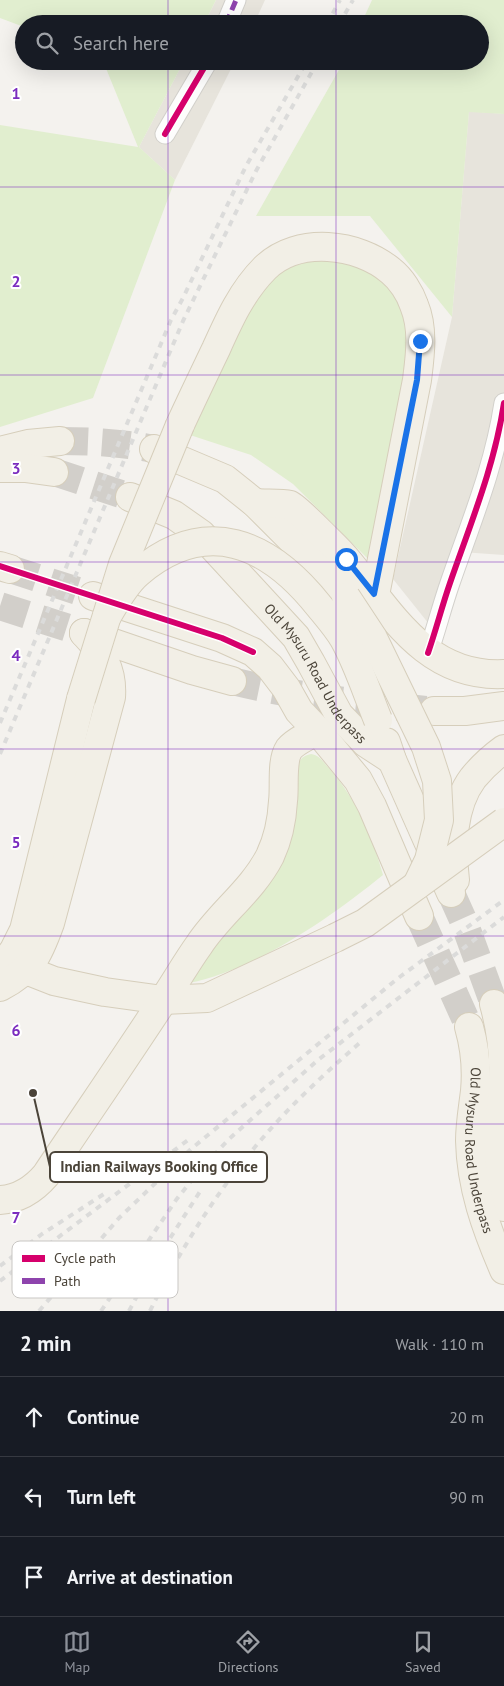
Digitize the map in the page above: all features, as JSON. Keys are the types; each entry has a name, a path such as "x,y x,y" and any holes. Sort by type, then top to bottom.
{"main road":[{"path":"0,988 12,981 13,963 24,930 81,700 100,606 124,564 176,433 235,308 249,286 266,267 285,254 309,247 335,248 358,252 376,260 392,272 405,287 419,320 420,358 417,380 374,594"},
{"path":"0,451 28,444 60,442"},
{"path":"154,449 226,479 255,503 328,576 346,597 377,646 426,746 437,781 439,820 429,860 417,885"},
{"path":"0,468 25,468 54,472"},
{"name":"Old Mysuru Road Underpass","path":"130,497 174,515 201,534 296,637 344,720 366,743 392,760"},
{"path":"255,503 290,506 314,526 346,559 399,625 428,653 444,662 463,669 485,674 504,674"},
{"path":"100,606 126,586 137,573 158,558 178,547 198,542 219,541 242,544 262,553 278,564 308,592 332,621 344,640 354,659 392,760 454,893 453,845 460,804 473,779 504,749"},
{"path":"100,606 222,638 252,652 270,668 286,688 299,711 358,780 372,806 419,916"},
{"path":"13,963 35,960 50,923 111,697 110,680 100,651 81,632 192,670 232,681"},
{"path":"434,710 465,711 504,706"},
{"path":"0,1200 22,1195 37,1185 46,1175 199,944 218,919 243,895 270,856 280,828 284,800 285,760 288,751 293,745 317,730"},
{"path":"13,963 54,981 105,992 163,1000 207,998 365,923 504,822"},
{"name":"Old Mysuru Road Underpass","path":"494,1004 504,1053 504,1079 493,1156 495,1178 504,1207"},
{"name":"Old Mysuru Road Underpass","path":"469,1027 474,1046 476,1068 470,1139 471,1161 478,1198 487,1230 504,1270"}],"street":[{"path":"230,15 236,0"},
{"path":"165,134 203,70"},
{"path":"428,653 449,584 488,478 500,431 504,403"}],"shaded area":[{"path":"216,0 265,0 258,15 208,15"},
{"path":"179,70 230,70 175,180 139,147"},
{"path":"469,111 504,114 504,555 461,552 433,629 393,579 452,317"}],"green space":[{"path":"0,0 216,0 208,15 15,15 15,24 0,18"},
{"path":"372,0 504,0 504,114 469,112 452,317 370,216 256,216 339,70 489,70 489,15 365,15"},
{"path":"107,70 179,70 139,147 175,180 93,398 0,427 0,125 138,147"},
{"path":"313,260 344,261 371,273 383,282 401,305 412,348 368,559 293,484 251,455 190,435 245,313 261,288 285,269"},
{"path":"311,754 323,761 354,803 374,845 383,875 340,908 292,940 241,966 189,983 224,927 299,762 305,756"}],"tunnel":[{"path":"60,441 84,441 154,449"},
{"path":"54,472 130,497"},
{"path":"10,569 93,596"},
{"path":"0,606 78,631"},
{"path":"232,681 305,695 427,710"},
{"path":"451,893 464,922 494,1004"},
{"path":"419,916 469,1027"}],"railway":[{"path":"332,15 340,0"},
{"path":"344,15 353,0"},
{"path":"0,723 171,320 246,166 302,70"},
{"path":"0,754 183,321 256,171 313,70"},
{"path":"99,1241 119,1218 191,1149 397,979 504,900"},
{"path":"148,1241 176,1200 199,1171 229,1139 318,1060 504,917"},
{"path":"178,1258 214,1200 253,1149 296,1102 363,1040"},
{"path":"53,1241 192,1137"},
{"path":"168,1241 201,1190"},
{"path":"33,1241 107,1192"},
{"path":"0,1266 12,1257"},
{"path":"0,1281 12,1272"},
{"path":"39,1311 50,1298"},
{"path":"101,1311 110,1298"},
{"path":"129,1311 136,1298"},
{"path":"150,1311 156,1298"}],"marked path":[{"path":"230,15 236,0"}],"cycle path":[{"path":"165,134 203,70"},
{"path":"428,653 488,472 500,427 504,403"},
{"path":"0,566 222,638 253,652"}],"place":[{"name":"Indian Railways Booking Office","path":"33,1093"}],"route":[{"path":"346,559 374,594 417,380 420,341"}]}
